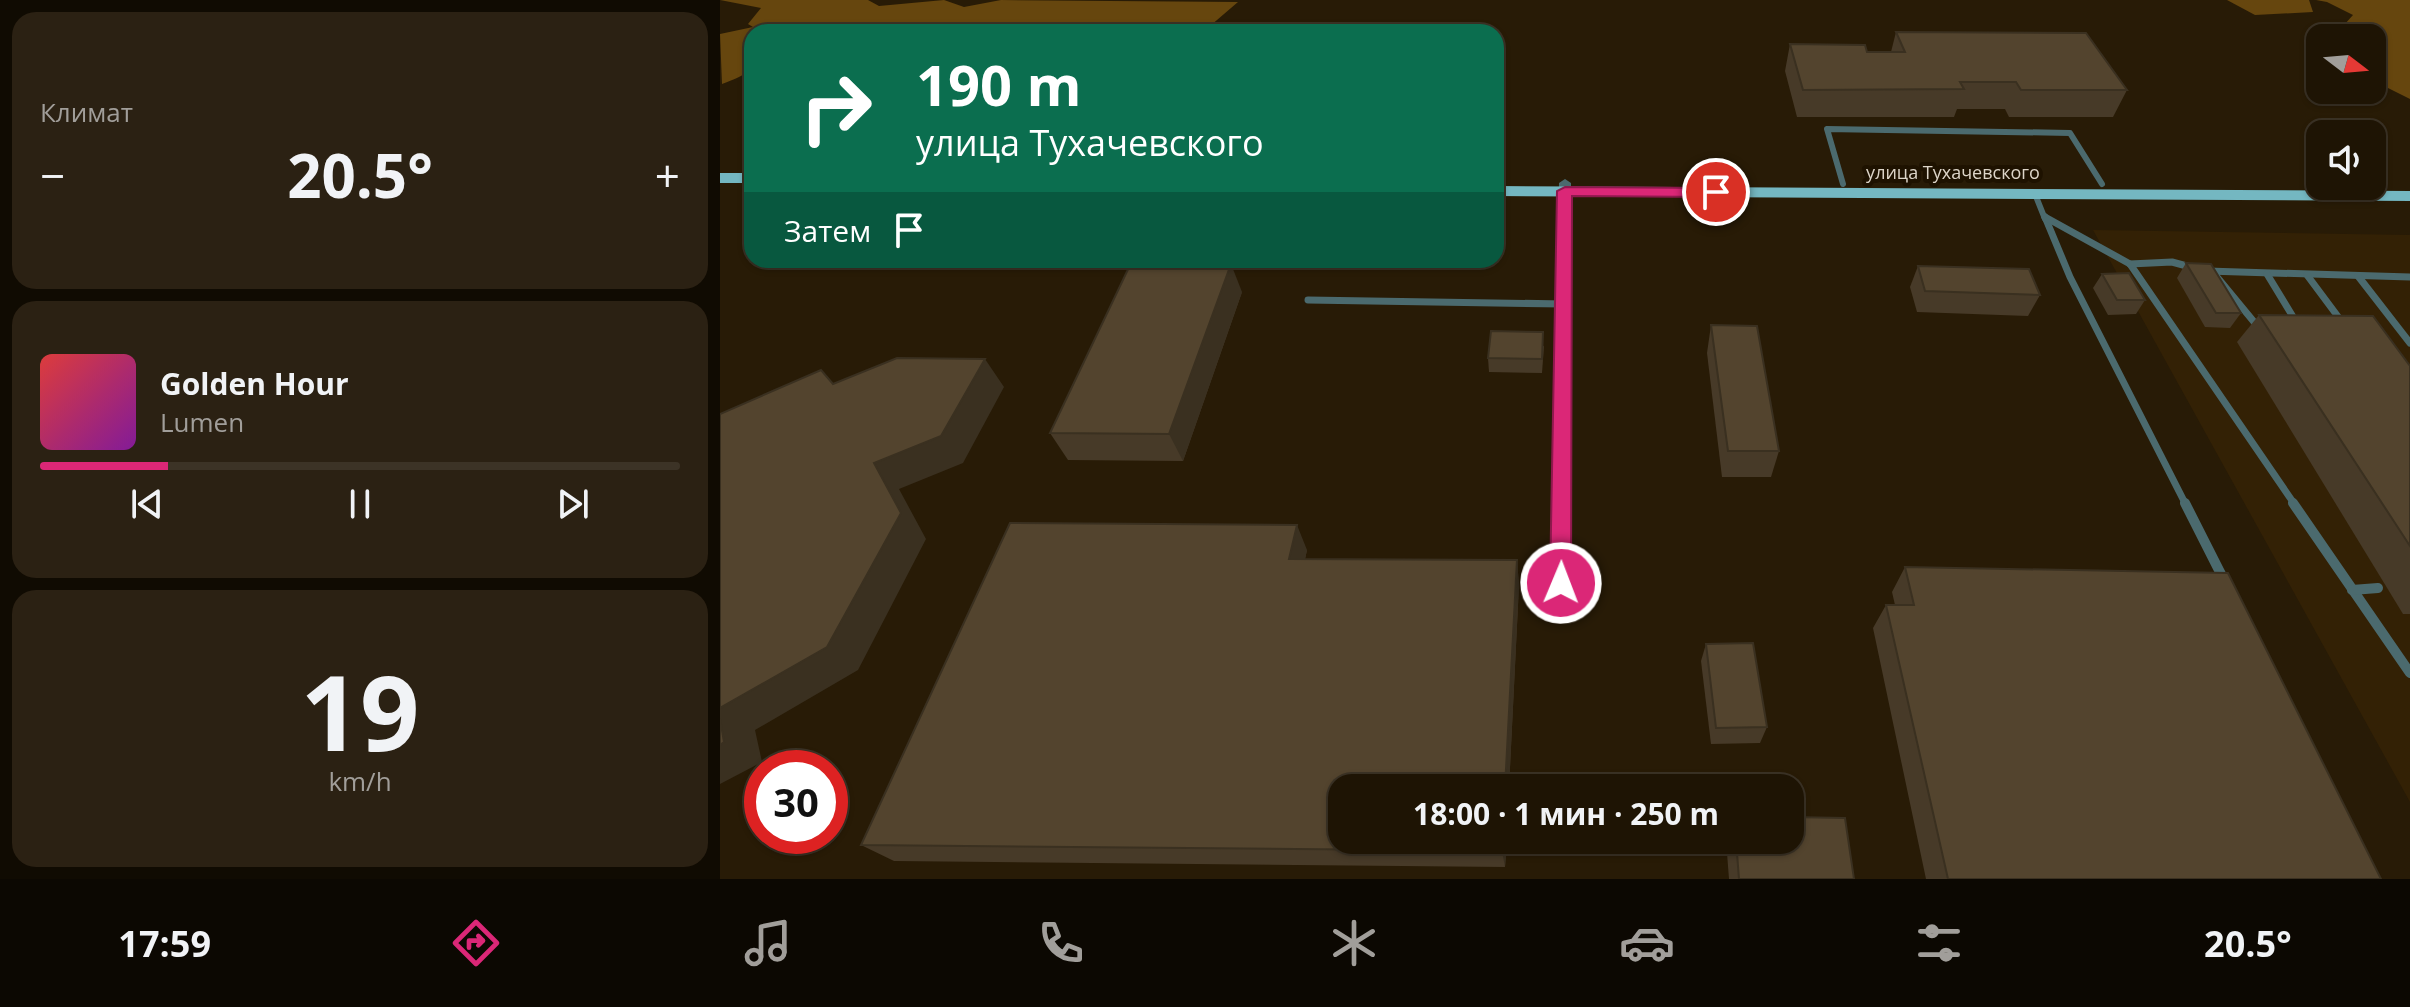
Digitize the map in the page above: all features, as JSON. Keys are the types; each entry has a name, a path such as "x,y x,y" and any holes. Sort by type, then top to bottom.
{"main road":[{"path":"720,178 744,178"},
{"name":"улица Тухачевского","path":"1504,183 2035,194 2410,196"},
{"name":"улица Тухачевского","path":"1504,191 1843,184 2306,185"},
{"path":"2386,186 2410,186"},
{"path":"720,187 744,187"}],"street":[{"path":"1561,583 1565,187"}],"lane":[{"path":"1843,184 1827,129 2070,133 2102,184"},
{"path":"2035,194 2070,277 2233,599"},
{"path":"2044,217 2130,264 2410,673"},
{"path":"2130,264 2172,262 2214,273 2406,277 2410,286"},
{"path":"2214,273 2257,328 2271,328"},
{"path":"2267,274 2300,328 2285,328"},
{"path":"2307,275 2344,324"},
{"path":"2358,276 2410,343"},
{"path":"1308,300 1564,304"},
{"path":"2352,590 2378,588"}],"shaded area":[{"path":"720,0 868,0 879,6 944,0 964,7 1001,0 1238,2 1212,24 748,24 761,8"},
{"path":"2227,0 2309,0 2313,12 2255,15"},
{"path":"2316,0 2410,0 2410,99 2386,87 2386,24 2345,24 2353,15"},
{"path":"744,29 744,74 722,84 720,34"},
{"path":"2093,230 2410,235 2410,802"}],"building":[{"path":"1896,32 2086,33 2127,90 2021,90 2016,82 1960,82 1964,89 1803,90 1790,44 1865,45 1867,52 1905,52"},
{"path":"2186,263 2211,264 2241,313 2216,313"},
{"path":"1918,266 2029,269 2040,295 1925,291"},
{"path":"1129,268 1230,268 1169,434 1050,433"},
{"path":"2129,273 2145,300 2117,300 2102,274"},
{"path":"2259,315 2373,316 2410,366 2410,546"},
{"path":"1711,325 1757,326 1779,451 1728,451"},
{"path":"1491,331 1543,332 1542,359 1488,358"},
{"path":"897,358 985,359 941,436 874,463 901,513 827,647 720,708 720,414 821,370 833,384"},
{"path":"1010,523 1297,525 1289,559 1517,560 1506,774 1328,774 1328,849 861,845"},
{"path":"1905,567 2228,573 2381,879 1948,879 1886,605 1914,605"},
{"path":"1753,643 1767,727 1716,728 1706,644"},
{"path":"720,719 724,742 720,745"},
{"path":"1804,817 1845,818 1854,879 1739,879 1737,854 1804,854"}],"route":[{"path":"1561,583 1565,191 1716,192"}]}
